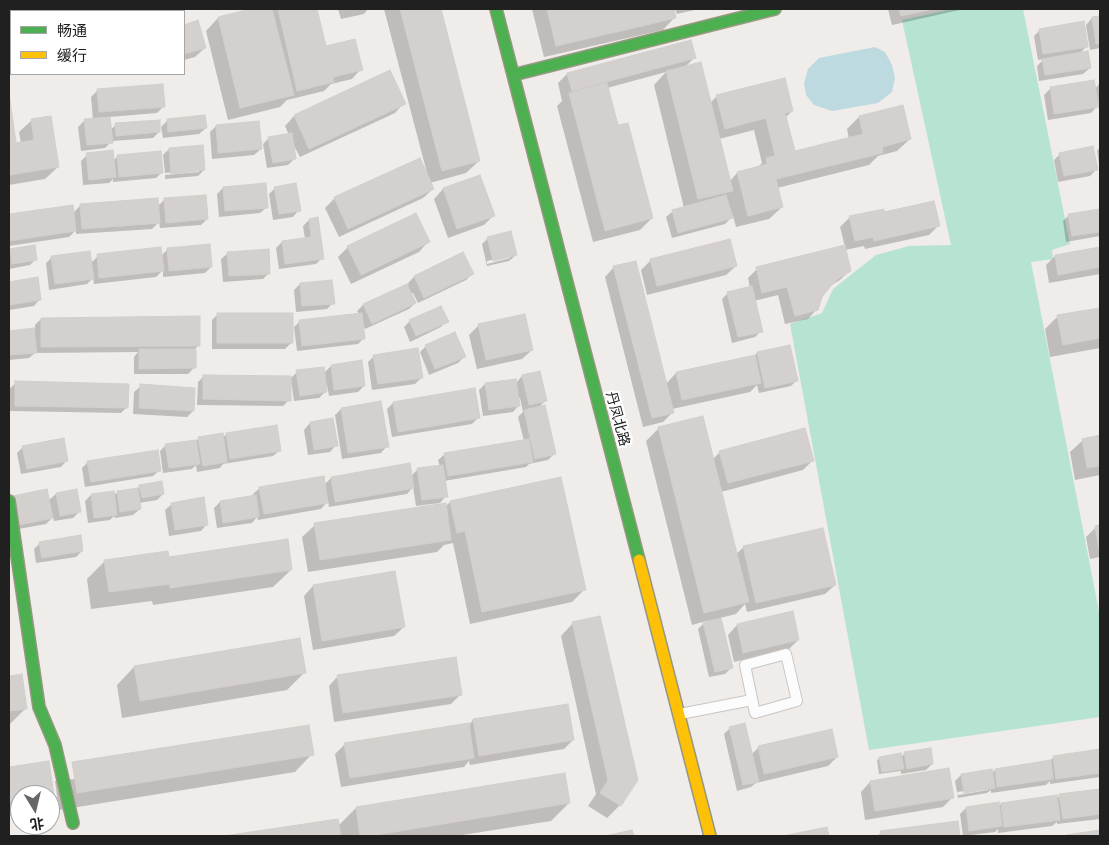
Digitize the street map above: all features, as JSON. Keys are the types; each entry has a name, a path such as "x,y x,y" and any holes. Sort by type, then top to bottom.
{"main road":[{"name":"丹凤北路","path":"496,9 710,836"},
{"path":"513,75 775,9"},
{"path":"9,500 39,707 55,745 74,822"}],"lane":[{"path":"786,654 797,701 755,713 752,700 745,665 786,654"},
{"path":"679,714 752,700"}],"green space":[{"path":"952,9 1023,9 1070,244 1052,250 1053,259 1031,262 1100,617 1100,717 869,750 790,324 822,313 833,289 876,255 909,246 951,245 902,20"}],"water":[{"path":"875,47 885,52 892,65 895,78 892,92 878,103 832,111 814,105 806,95 804,83 808,69 819,58"}],"building":[{"path":"250,9 272,9 294,95 240,108 218,17"},
{"path":"278,9 317,9 326,46 355,39 363,70 333,77 334,82 297,91"},
{"path":"400,9 441,9 480,161 442,171"},
{"path":"547,9 674,9 676,18 556,46"},
{"path":"899,9 934,9 901,16"},
{"path":"1100,16 1100,44 1096,44 1092,17"},
{"path":"198,20 206,48 185,54 185,25"},
{"path":"1084,21 1088,47 1043,54 1039,29"},
{"path":"691,40 696,58 572,91 567,73"},
{"path":"1088,51 1091,68 1045,75 1042,59"},
{"path":"701,62 733,191 698,199 666,71"},
{"path":"390,70 406,104 309,149 294,115"},
{"path":"785,78 793,111 785,113 795,151 863,134 859,116 903,105 911,139 882,147 883,153 776,179 783,207 748,216 737,172 767,164 766,158 775,156 766,118 725,129 716,95"},
{"path":"1094,80 1099,107 1054,114 1050,87"},
{"path":"607,83 618,125 628,123 653,218 605,231 569,93"},
{"path":"163,84 165,107 99,112 97,89"},
{"path":"9,93 16,143 34,140 31,119 51,116 59,167 9,175"},
{"path":"205,115 207,128 168,132 167,119"},
{"path":"110,117 113,143 87,145 84,119"},
{"path":"160,120 160,132 116,136 115,123"},
{"path":"259,121 262,149 218,153 216,125"},
{"path":"292,133 296,159 273,163 268,137"},
{"path":"203,145 205,170 171,174 169,148"},
{"path":"1093,146 1098,170 1064,176 1059,153"},
{"path":"113,150 116,177 89,180 86,153"},
{"path":"161,151 163,173 119,177 117,155"},
{"path":"420,158 434,189 348,229 334,197"},
{"path":"480,175 495,216 457,229 443,188"},
{"path":"266,183 268,208 225,211 223,187"},
{"path":"296,183 301,211 279,214 274,187"},
{"path":"206,195 208,219 166,223 164,198"},
{"path":"726,195 733,218 678,233 672,210"},
{"path":"158,198 160,223 82,229 80,204"},
{"path":"934,201 940,226 874,241 873,237 855,241 849,216 884,209 884,212"},
{"path":"73,205 76,231 9,241 9,214"},
{"path":"1100,209 1100,232 1072,236 1068,214"},
{"path":"416,213 430,242 361,275 347,246"},
{"path":"318,217 324,259 285,264 282,241 311,237 309,219"},
{"path":"511,231 517,255 493,261 487,237"},
{"path":"730,239 737,266 657,286 650,259"},
{"path":"210,244 212,267 169,271 167,248"},
{"path":"35,245 37,260 12,264 10,249"},
{"path":"845,245 851,271 839,278 830,287 822,297 818,310 795,316 787,287 762,293 756,267"},
{"path":"161,247 164,271 99,278 97,254"},
{"path":"1100,247 1100,267 1058,275 1055,255"},
{"path":"269,249 270,274 229,276 227,252"},
{"path":"90,251 94,279 55,284 51,256"},
{"path":"463,252 474,274 424,298 414,276"},
{"path":"636,261 674,413 652,418 613,266"},
{"path":"38,277 41,300 9,305 9,282"},
{"path":"332,280 335,304 302,306 300,283"},
{"path":"407,284 416,303 372,324 363,304"},
{"path":"752,286 763,332 738,337 727,292"},
{"path":"441,306 449,322 416,336 409,320"},
{"path":"1100,308 1100,338 1063,345 1057,315"},
{"path":"217,313 293,313 293,343 217,343"},
{"path":"362,313 365,339 302,346 299,320"},
{"path":"525,314 533,350 486,360 478,324"},
{"path":"200,316 200,346 41,347 41,318"},
{"path":"34,328 37,353 9,355 9,331"},
{"path":"455,332 466,357 435,369 425,345"},
{"path":"790,345 798,381 765,388 757,352"},
{"path":"418,348 423,378 378,384 373,355"},
{"path":"139,349 196,349 196,368 139,369"},
{"path":"755,355 761,383 682,400 676,372"},
{"path":"362,360 365,386 334,390 331,365"},
{"path":"324,367 327,392 300,396 296,370"},
{"path":"540,371 547,401 529,405 522,375"},
{"path":"203,375 291,376 291,401 203,399"},
{"path":"516,379 520,406 489,410 485,383"},
{"path":"15,381 129,384 128,408 15,406"},
{"path":"140,384 195,388 194,411 139,408"},
{"path":"475,388 480,418 398,432 393,402"},
{"path":"381,401 389,447 348,453 341,408"},
{"path":"545,405 556,454 535,459 524,410"},
{"path":"703,416 749,602 704,613 658,427"},
{"path":"333,418 338,446 314,450 310,422"},
{"path":"277,425 281,451 230,459 226,433"},
{"path":"805,428 814,461 728,483 719,451"},
{"path":"223,433 227,462 203,466 198,437"},
{"path":"1100,435 1100,466 1087,468 1082,439"},
{"path":"64,438 68,461 27,469 22,446"},
{"path":"529,439 533,462 448,476 444,453"},
{"path":"196,440 200,464 169,468 165,444"},
{"path":"158,450 161,471 91,482 87,461"},
{"path":"410,463 414,488 335,502 331,477"},
{"path":"443,465 448,497 422,500 417,468"},
{"path":"324,476 328,503 264,514 259,487"},
{"path":"561,477 586,590 482,612 465,531 457,533 450,501"},
{"path":"162,481 164,494 142,498 139,485"},
{"path":"138,488 141,509 120,512 117,491"},
{"path":"47,489 53,518 19,525 13,496"},
{"path":"77,489 81,512 60,516 56,493"},
{"path":"114,491 117,515 94,518 91,494"},
{"path":"256,495 259,517 223,523 220,501"},
{"path":"204,497 208,525 175,530 171,503"},
{"path":"446,503 451,540 320,560 314,523"},
{"path":"1100,525 1100,550 1099,550 1095,526"},
{"path":"823,528 836,585 756,603 743,546"},
{"path":"81,535 83,551 42,558 39,542"},
{"path":"288,539 292,570 170,588 170,584 109,592 104,560 168,551 169,557"},
{"path":"395,571 405,627 322,641 313,585"},
{"path":"793,611 799,640 743,653 737,624"},
{"path":"600,616 638,780 621,806 600,793 608,780 572,622"},
{"path":"721,618 733,668 715,672 703,622"},
{"path":"300,638 306,673 140,701 134,666"},
{"path":"456,657 462,695 343,713 337,675"},
{"path":"22,674 27,709 9,711 9,676"},
{"path":"568,704 574,740 479,756 473,719"},
{"path":"469,723 474,758 350,778 344,743"},
{"path":"745,723 759,782 743,785 729,727"},
{"path":"309,725 314,755 77,793 72,762"},
{"path":"832,729 838,757 764,774 758,746"},
{"path":"931,748 933,764 907,769 904,752"},
{"path":"1100,749 1100,773 1056,779 1053,756"},
{"path":"901,753 904,769 882,772 879,757"},
{"path":"1051,760 1053,779 997,787 995,769"},
{"path":"49,761 52,785 10,785 9,802 9,767"},
{"path":"949,768 954,798 875,811 870,781"},
{"path":"992,769 995,788 964,793 961,774"},
{"path":"565,773 570,803 370,836 360,836 356,807"},
{"path":"1100,789 1100,814 1063,819 1059,794"},
{"path":"1057,795 1060,820 1004,827 1001,803"},
{"path":"999,802 1002,826 969,831 966,807"},
{"path":"338,819 341,836 224,836"},
{"path":"958,821 960,836 881,836 880,831"},
{"path":"827,827 829,836 783,836"},
{"path":"632,830 634,836 605,836"},
{"path":"1100,830 1100,836 1066,836 1066,835"}],"traffic: fast":[{"path":"496,9 639,560"},
{"path":"513,75 775,9"},
{"path":"9,501 39,707 55,745 73,823"}],"traffic: slow":[{"path":"639,560 710,836"}]}
